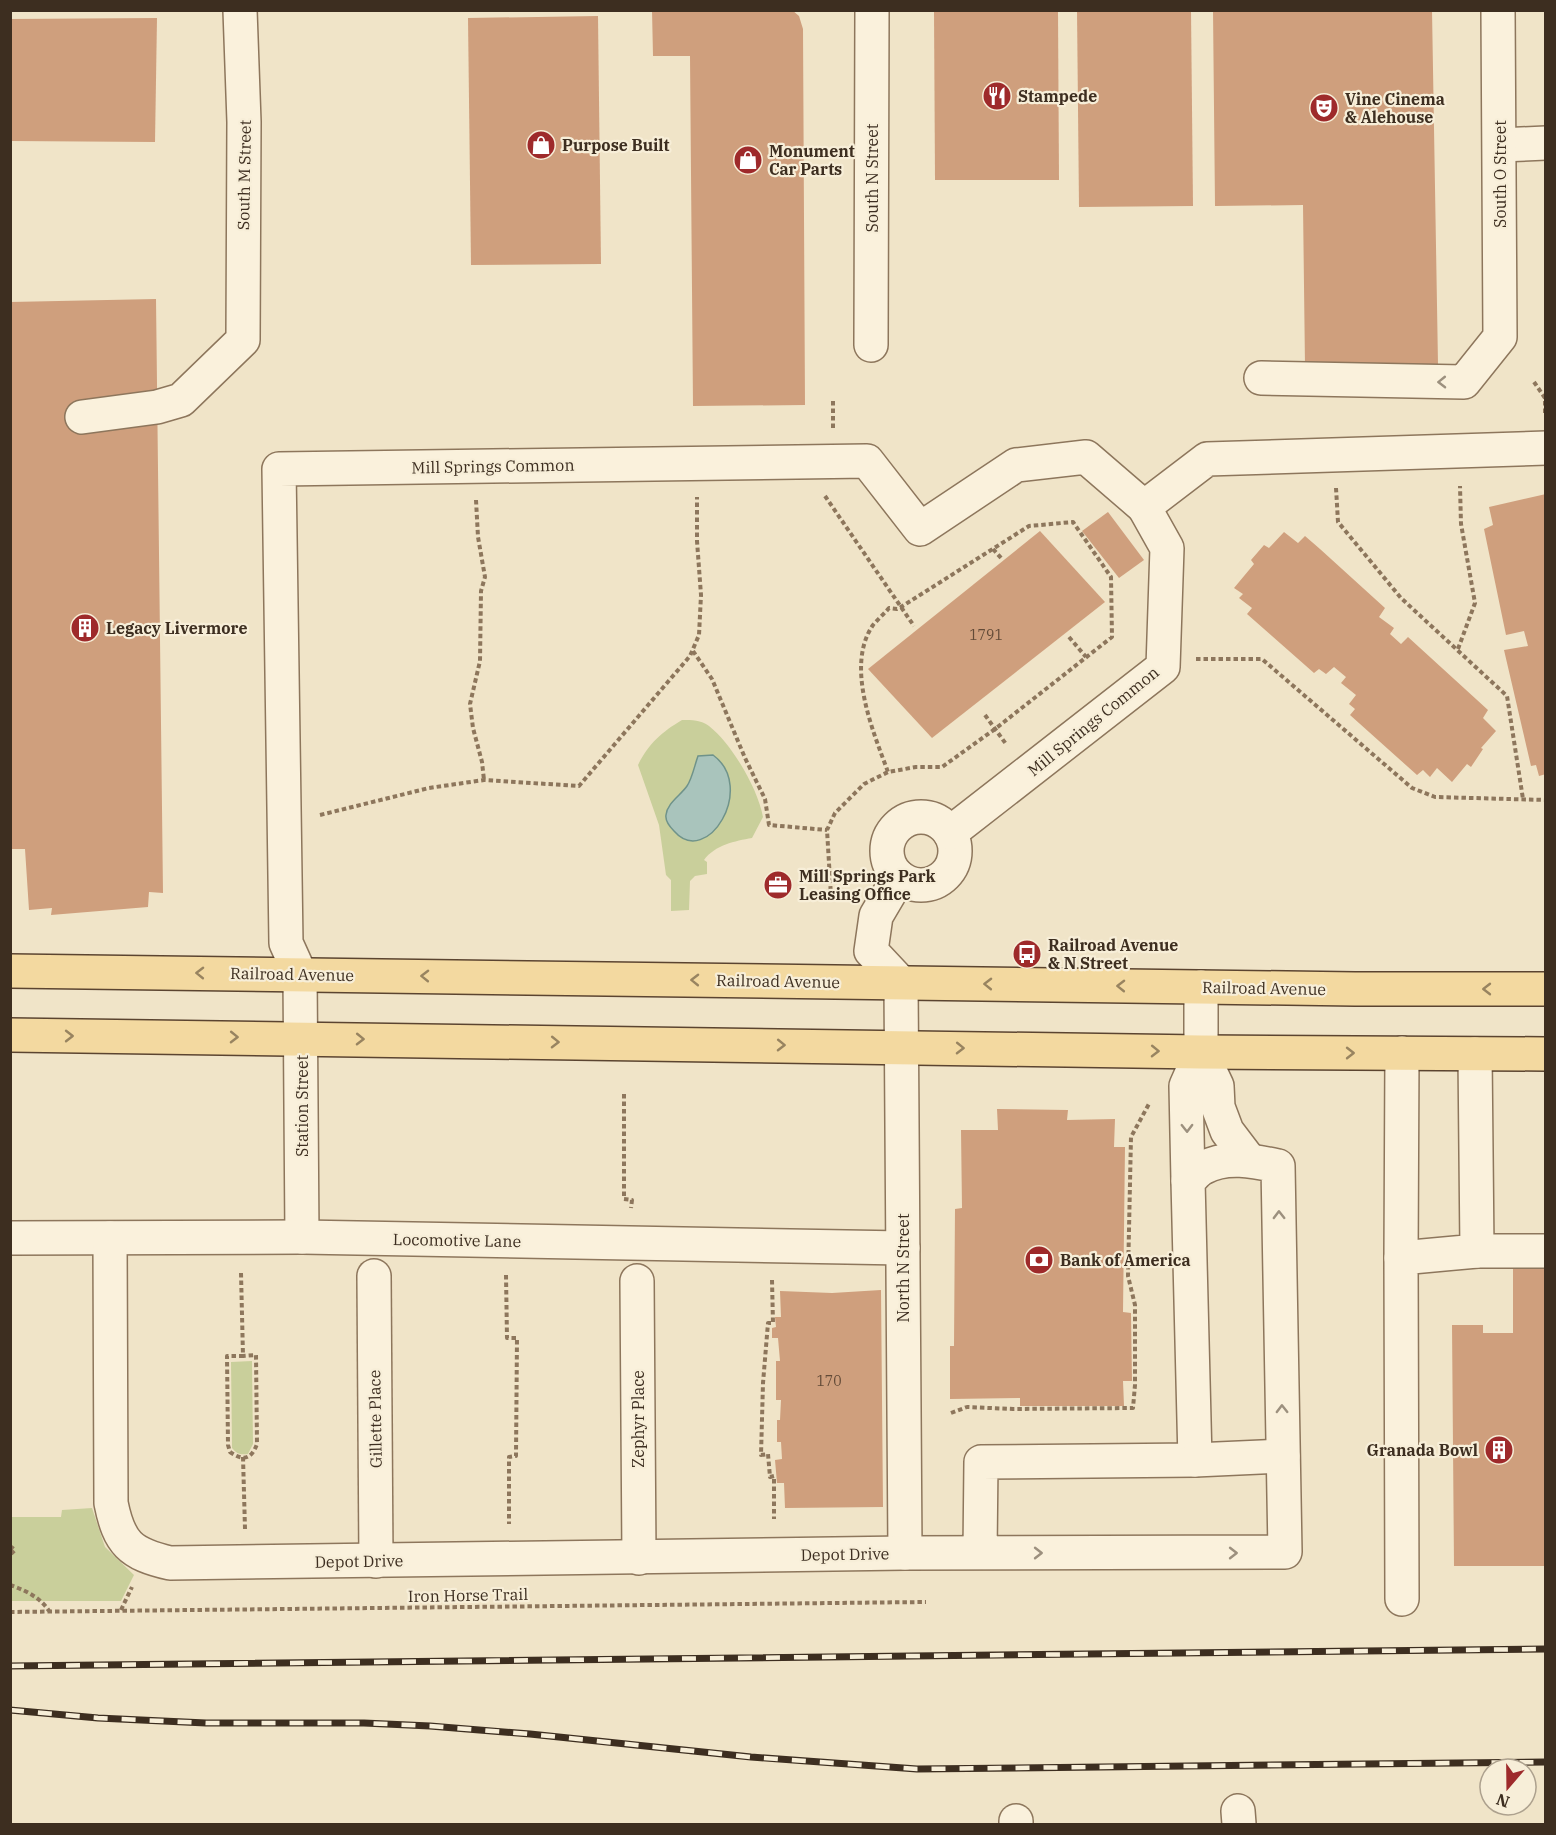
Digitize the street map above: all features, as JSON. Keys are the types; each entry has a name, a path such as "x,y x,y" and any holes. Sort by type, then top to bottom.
{"main road":[{"name":"Railroad Avenue","path":"10,971 1201,987 1545,989"},
{"path":"10,1035 1201,1052 1545,1054"}],"street":[{"name":"South M Street","path":"82,417 157,407 181,400 243,340 244,122 240,10"},
{"name":"South N Street","path":"871,345 872,10"},
{"name":"South O Street","path":"1261,378 1464,382 1500,337 1498,10"},
{"path":"1500,145 1545,143"},
{"path":"1144,507 1207,459 1545,448"},
{"name":"Mill Springs Common","path":"300,974 286,943 279,469 867,461 920,529 1016,465 1086,457 1144,507 1167,548 1163,667 950,833"},
{"path":"894,886 929,884 940,880 953,863 955,853 950,833 942,824 932,818 908,819 891,834 887,851 894,886 876,916 871,951 901,983"},
{"name":"Station Street","path":"300,974 302,1237"},
{"name":"North N Street","path":"901,983 905,1553"},
{"path":"1195,1460 1186,1086 1201,1052 1201,987"},
{"path":"1201,1052 1217,1086 1218,1107 1227,1131 1249,1160"},
{"path":"1402,1053 1402,1599"},
{"path":"1474,1054 1477,1251"},
{"path":"980,1553 981,1462 1195,1460 1283,1456 1278,1166 1249,1160 1222,1162 1202,1168 1188,1181"},
{"name":"Locomotive Lane","path":"10,1238 302,1237 903,1248"},
{"name":"Depot Drive","path":"110,1238 111,1503 116,1526 127,1544 147,1558 170,1563 905,1553 1286,1552 1283,1456"},
{"path":"1401,1258 1477,1251 1545,1251"},
{"name":"Gillette Place","path":"374,1276 376,1561"},
{"name":"Zephyr Place","path":"637,1281 639,1558"}],"path":[{"path":"1534,382 1545,398 1545,417"},
{"path":"1458,649 1475,603 1461,524 1459,451"},
{"path":"1335,454 1338,522 1401,598 1507,696 1523,799"},
{"path":"818,461 821,491 914,626"},
{"path":"284,824 429,788 484,780 579,786 593,767 668,683 692,651 699,635 701,595 697,541 697,463"},
{"path":"475,466 478,537 485,577 481,591 480,661 470,704 484,780"},
{"path":"888,772 867,714 861,676 864,645 872,626 889,608 901,607 1029,526 1073,522 1111,577 1112,637 995,729 942,767 916,767 888,772 864,784 835,813 827,830 831,896 894,886"},
{"path":"993,549 1002,559"},
{"path":"1069,637 1086,657"},
{"path":"692,651 712,679 765,799 769,825 827,830"},
{"path":"1163,658 1262,659 1412,788 1435,797 1545,800"},
{"path":"624,1094 624,1199 632,1200 631,1216"},
{"path":"951,1413 967,1407 1133,1408 1136,1385 1135,1305 1128,1276 1131,1137 1153,1096"},
{"path":"241,1272 243,1356"},
{"path":"506,1274 507,1338 517,1338 516,1456 509,1456 509,1530"},
{"path":"772,1279 773,1323 768,1323 761,1455 768,1454 770,1477 774,1476 774,1529"},
{"path":"256,1355 257,1444 254,1453 238,1458 230,1452 227,1356 243,1356 256,1355"},
{"path":"243,1457 245,1535"},
{"path":"10,1546 15,1550 10,1555"},
{"path":"10,1586 24,1589 45,1605 49,1611"},
{"name":"Iron Horse Trail","path":"10,1612 926,1602"}],"green space":[{"path":"682,720 706,724 718,734 743,768 756,794 763,817 752,838 726,844 704,860 707,862 707,874 695,876 690,881 689,910 671,911 671,880 666,875 659,825 638,765 657,739"},
{"path":"252,1361 253,1444 248,1454 241,1454 232,1448 231,1362"},
{"path":"92,1508 105,1547 134,1575 121,1601 11,1601 11,1517 61,1517 62,1510"}],"water":[{"path":"713,755 725,769 730,786 729,803 722,819 712,832 700,840 687,840 669,826 667,811 689,783 698,756"}],"building":[{"name":"Monument Car Parts","path":"652,10 792,10 799,16 803,29 805,405 693,406 690,56 653,56"},
{"path":"1077,10 1191,10 1193,206 1079,207"},
{"name":"Vine Cinema & Alehouse","path":"1213,10 1432,10 1438,364 1305,366 1303,205 1215,206"},
{"name":"Stampede","path":"934,11 1058,11 1059,180 935,180"},
{"path":"598,16 601,264 471,265 468,18"},
{"path":"157,18 155,142 10,141 10,19"},
{"name":"Legacy Livermore","path":"156,299 163,893 149,892 148,907 51,915 52,908 29,910 25,849 10,849 10,302"},
{"path":"1546,494 1546,774 1539,776 1536,765 1531,766 1504,650 1528,646 1524,631 1506,635 1484,529 1493,525 1489,507"},
{"path":"1108,512 1144,560 1119,578 1082,531"},
{"path":"1040,531 1105,602 932,738 868,669"},
{"path":"1284,532 1298,543 1305,536 1320,549 1385,608 1379,617 1394,628 1390,634 1401,644 1408,637 1488,710 1483,718 1496,731 1481,748 1483,749 1471,767 1467,764 1452,782 1437,768 1430,777 1423,770 1417,775 1350,715 1355,709 1349,704 1356,695 1341,683 1346,677 1334,667 1326,674 1319,669 1314,673 1247,614 1252,608 1239,598 1243,594 1234,588 1254,564 1251,560 1264,545 1269,548"},
{"name":"Bank of America","path":"997,1109 1068,1110 1067,1120 1115,1119 1114,1147 1125,1147 1123,1312 1131,1313 1132,1381 1123,1381 1124,1406 1020,1406 1020,1398 950,1399 950,1346 954,1346 955,1209 962,1208 961,1130 998,1130"},
{"name":"Granada Bowl","path":"1513,1266 1546,1266 1546,1566 1454,1566 1452,1325 1483,1325 1483,1333 1513,1333"},
{"path":"881,1290 883,1507 785,1508 784,1483 777,1483 775,1460 782,1459 781,1442 777,1442 777,1420 780,1420 781,1400 776,1400 776,1361 780,1361 778,1338 772,1338 772,1328 776,1327 775,1317 781,1317 780,1291 832,1293"}],"railway":[{"path":"10,1666 1546,1649"},
{"path":"10,1710 98,1718 206,1723 364,1723 430,1726 751,1757 917,1769 1546,1762"}],"place":[{"name":"Stampede","path":"997,96"},
{"name":"Vine Cinema & Alehouse","path":"1324,108"},
{"name":"Purpose Built","path":"541,145"},
{"name":"Monument Car Parts","path":"748,160"},
{"name":"Legacy Livermore","path":"85,628"},
{"name":"Mill Springs Park Leasing Office","path":"778,885"},
{"name":"Railroad Avenue & N Street","path":"1027,954"},
{"name":"Bank of America","path":"1039,1260"},
{"name":"Granada Bowl","path":"1499,1450"}]}
